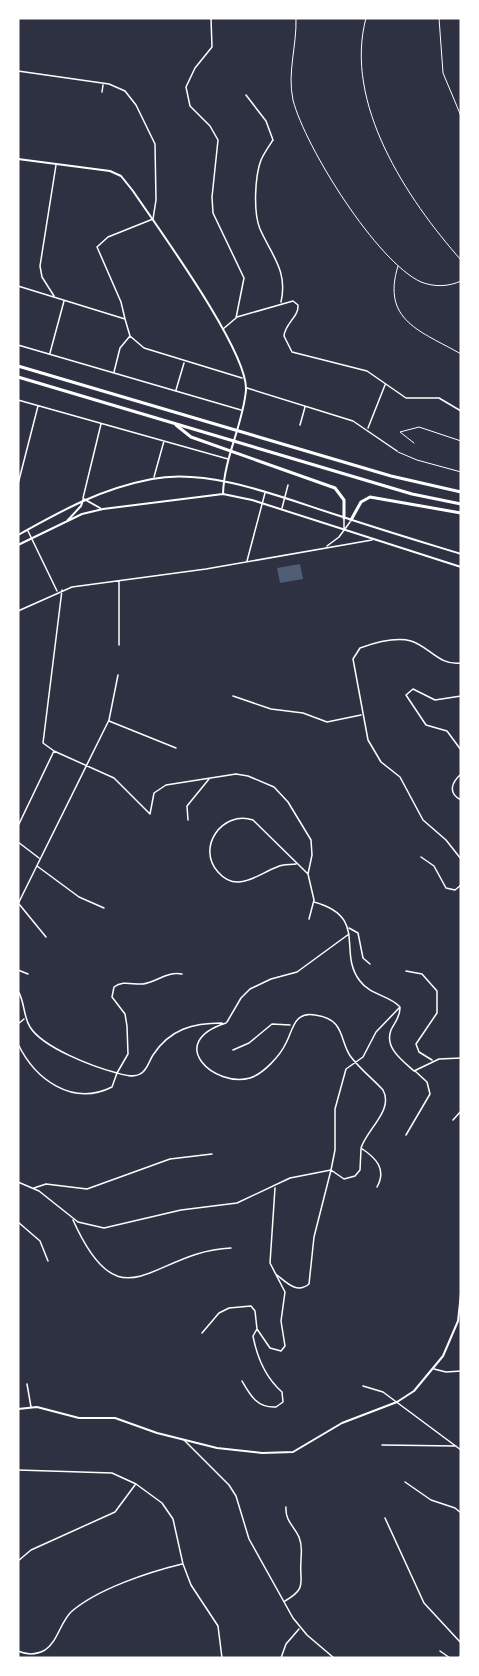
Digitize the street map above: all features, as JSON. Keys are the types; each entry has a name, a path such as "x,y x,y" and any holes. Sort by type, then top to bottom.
{"highway":[{"path":"18,366 391,476 461,492"},
{"path":"18,377 412,494 461,504"},
{"path":"175,424 191,437 335,488 344,500 344,518"},
{"path":"351,520 361,502 370,498 461,513"}],"main road":[{"path":"18,159 100,169 121,176 153,219 222,329 244,378 246,388 228,458 223,494"},
{"path":"18,535 83,499 154,478 223,482 284,498 461,554"},
{"path":"18,545 67,521 103,508 223,494 262,503 461,567"},
{"path":"83,499 103,508"},
{"path":"67,521 81,506 83,499"},
{"path":"18,1409 31,1407 79,1418 115,1418 183,1440 217,1448 262,1453 292,1452 342,1423 398,1402 414,1391 443,1356 456,1326 461,1293"}],"street":[{"path":"212,18 212,47 189,78 187,97 190,106 210,126 218,140 212,197 213,213 244,278 236,318"},
{"path":"18,71 103,84 125,91 136,105 155,144 156,200 153,219 98,243 98,252 114,286 130,336 144,348 244,378"},
{"path":"35,74 35,79"},
{"path":"102,92 103,84"},
{"path":"246,95 262,114 273,140 261,160 254,211 260,228 275,255 285,285 281,303"},
{"path":"54,296 42,277 40,266 56,164"},
{"path":"18,286 126,319"},
{"path":"50,353 64,300"},
{"path":"222,329 236,318 292,301 299,308 284,331 285,341 292,352 367,371 406,398 439,398 461,411"},
{"path":"114,372 120,348 130,336"},
{"path":"18,345 241,410"},
{"path":"176,391 184,361"},
{"path":"368,429 386,384"},
{"path":"246,388 353,421 368,429 397,451"},
{"path":"18,400 228,458"},
{"path":"18,484 38,405"},
{"path":"300,425 306,406"},
{"path":"83,499 101,423"},
{"path":"154,478 164,441"},
{"path":"281,509 288,485"},
{"path":"247,562 266,493"},
{"path":"344,518 345,529"},
{"path":"323,548 336,540 351,520"},
{"path":"27,530 57,592"},
{"path":"18,611 62,590 247,562 376,539"},
{"path":"119,581 119,645"},
{"path":"62,590 43,743 54,751 120,782 150,814 152,797 161,787 242,774 274,787 288,802 311,840 312,855 308,874"},
{"path":"461,663 446,662 415,643 405,640 360,648 353,659 368,740 378,758 397,773 423,820 446,840 461,859"},
{"path":"46,937 18,904 109,720 118,675"},
{"path":"461,696 435,700 416,690 409,691 407,698 423,722 450,733 461,750"},
{"path":"233,696 271,709 303,713 327,722 362,715"},
{"path":"109,720 176,748"},
{"path":"18,826 54,751"},
{"path":"461,774 454,781 452,788 454,795 461,800"},
{"path":"188,820 187,806 209,779"},
{"path":"296,864 279,866 257,878 238,882 222,876 212,862 211,847 218,829 230,820 241,818 257,823 308,874 313,887 313,902 309,919"},
{"path":"18,842 40,859"},
{"path":"421,857 434,866 446,888 455,890 461,885"},
{"path":"37,866 79,897 104,908"},
{"path":"313,902 332,908 348,928 358,933 363,958 370,964"},
{"path":"348,928 352,964 359,980 368,989 400,1007"},
{"path":"18,1182 34,1188 72,1218 90,1227 112,1227 182,1210 237,1203 297,1176 331,1170 344,1179 355,1176 360,1170 361,1148 387,1101 383,1090 348,1053 342,1033 329,1020 308,1014 298,1019 292,1026 286,1044 275,1058 254,1076 239,1079 210,1070 197,1054 196,1044 200,1038 226,1023 241,998 250,989 271,979 297,972 348,934"},
{"path":"18,970 28,974"},
{"path":"406,971 422,974 437,991 439,1002 437,1013 416,1044 419,1052 432,1061"},
{"path":"18,1044 40,1076 62,1090 78,1094 100,1092 114,1085 117,1073 129,1050 126,1019 112,997 114,987 120,983 147,984 172,973 182,974"},
{"path":"18,991 26,1018 35,1034 46,1042 95,1066 135,1076 144,1071 160,1045 180,1030 200,1023 226,1023"},
{"path":"275,1274 296,1288 303,1288 310,1282 314,1237 335,1155 337,1102 346,1069 363,1057 376,1032 400,1007"},
{"path":"400,1007 400,1015 390,1034 390,1042 398,1056 427,1082 430,1094 406,1135"},
{"path":"18,1024 26,1018"},
{"path":"233,1050 249,1043 272,1024 292,1026"},
{"path":"414,1071 432,1061 461,1058"},
{"path":"453,1120 461,1111"},
{"path":"361,1148 379,1164 381,1177 377,1187"},
{"path":"34,1188 46,1184 87,1189 170,1159 212,1154"},
{"path":"202,1333 219,1313 229,1308 246,1306 255,1311 257,1329 270,1348 275,1351 283,1349 281,1321 285,1292 270,1263 275,1187"},
{"path":"72,1218 91,1255 104,1270 119,1278 138,1277 209,1250 231,1248"},
{"path":"18,1222 40,1241 48,1261"},
{"path":"242,1381 261,1406 276,1407 283,1402 282,1392 268,1378 255,1348 253,1336 257,1329"},
{"path":"434,1369 446,1372 461,1371"},
{"path":"27,1384 31,1407"},
{"path":"363,1386 378,1390 398,1402 417,1420 461,1450"},
{"path":"183,1440 233,1491 249,1539 284,1601 301,1628 334,1658"},
{"path":"382,1445 458,1446"},
{"path":"18,1470 103,1471 136,1484 162,1503 170,1513 183,1564 191,1585 218,1626 222,1658"},
{"path":"405,1482 431,1500 450,1506 461,1513"},
{"path":"18,1561 31,1550 115,1512 136,1484"},
{"path":"284,1601 299,1590 303,1575 302,1546 288,1520 286,1507"},
{"path":"386,1518 424,1603 461,1643"},
{"path":"18,1651 34,1654 52,1643 68,1616 79,1607 141,1575 183,1564"},
{"path":"281,1658 290,1638 301,1628"},
{"path":"440,1651 450,1658"}],"lane":[{"path":"296,18 291,81 299,118 342,196 398,264 416,279 430,285 449,285 461,281"},
{"path":"366,18 361,47 362,70 371,109 384,147 408,192 461,260"},
{"path":"439,18 444,73 461,116"},
{"path":"398,264 393,293 399,313 410,324 461,354"},
{"path":"414,443 400,432 419,427 461,441"},
{"path":"397,451 417,460 461,472"}],"water":[{"path":"300,564 303,579 280,583 277,568"}]}
